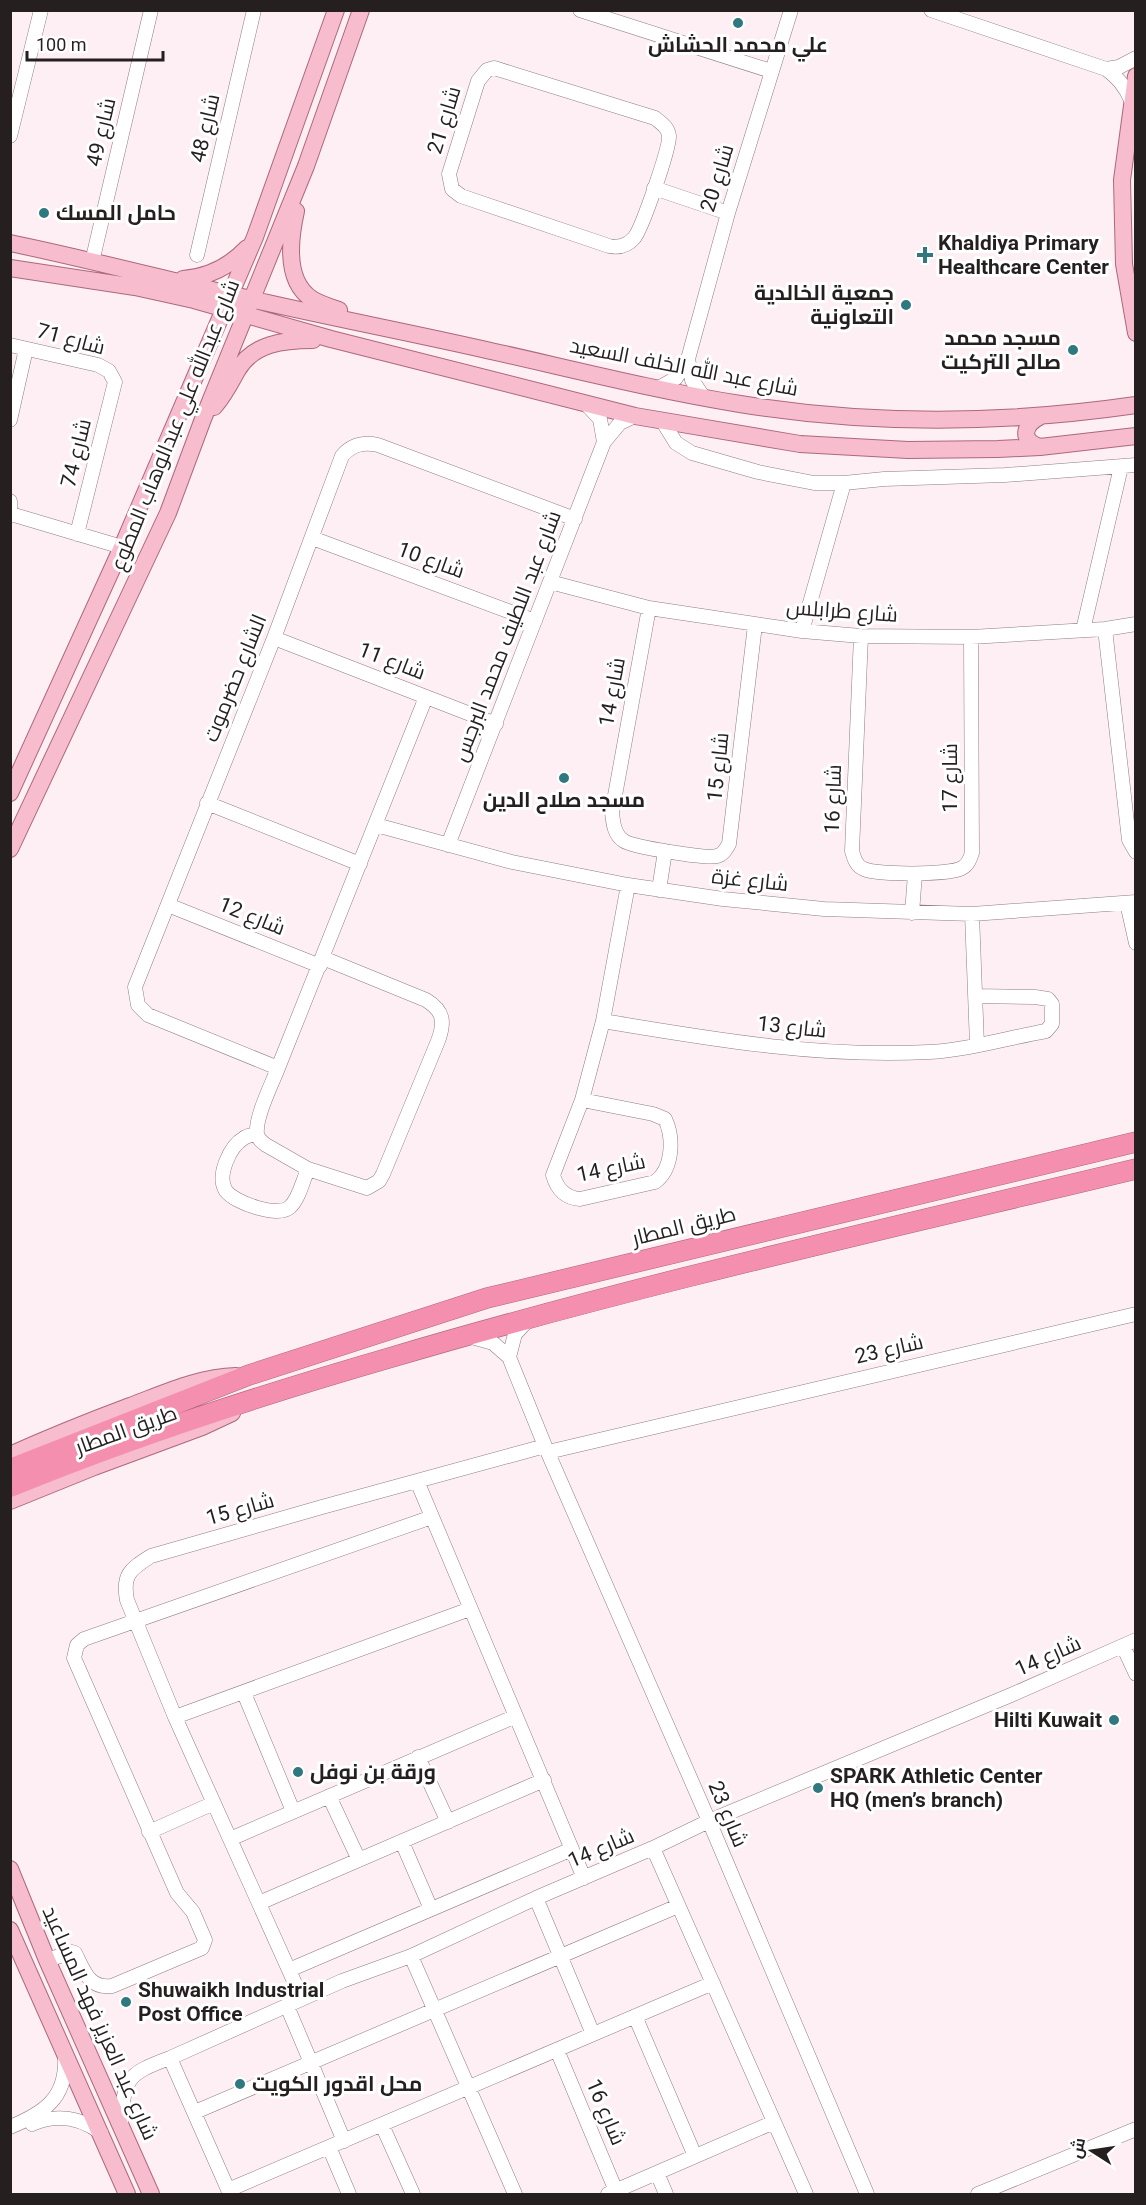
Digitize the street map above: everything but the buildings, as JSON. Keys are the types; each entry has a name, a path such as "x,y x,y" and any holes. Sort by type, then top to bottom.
{"highway":[{"name":"طريق المطار","path":"11,1498 69,1454 249,1375 487,1298 1136,1142"},
{"name":"طريق المطار","path":"10,1469 69,1454 254,1397 531,1317 792,1251 1136,1169"},
{"path":"792,1251 824,1236 924,1211 929,1207 930,1201 926,1196 920,1194"}],"main road":[{"name":"شارع عبدالله علي عبدالوهاب المطوع","path":"10,793 122,548 255,237 336,10"},
{"name":"شارع عبدالله علي عبدالوهاب المطوع","path":"10,849 168,513 203,419 306,166 361,10"},
{"path":"1136,76 1122,180 1124,264 1136,333"},
{"path":"306,166 290,247 295,274 311,299 373,325"},
{"path":"172,279 199,277 217,271 234,260 255,237"},
{"path":"10,243 172,279 228,301"},
{"path":"17,270 32,265 34,255 30,247"},
{"path":"17,270 135,287 194,300 228,301"},
{"name":"شارع عبد الله الخلف السعيد","path":"228,301 331,339 586,404 663,422 800,444 908,450 998,449 1040,447 1136,436"},
{"name":"شارع عبد الله الخلف السعيد","path":"249,307 373,325 657,389 807,413 873,418 1000,419 1041,416 1135,403"},
{"path":"203,419 226,391 245,361 259,350 270,344 287,340 331,339"},
{"path":"513,384 507,375 507,369 514,359 520,357"},
{"path":"1040,447 1028,440 1026,433 1031,420 1041,416"},
{"path":"998,449 1007,446 1012,439 1013,430 1008,422 1000,419"},
{"name":"طريق المطار","path":"10,1455 185,1385 213,1378 249,1375"},
{"name":"طريق المطار","path":"11,1498 202,1428 230,1414 254,1397"},
{"name":"شارع عبد العزيز فهد المساعيد","path":"10,1869 16,1899 47,1960 151,2194"},
{"name":"شارع عبد العزيز فهد المساعيد","path":"10,1930 127,2194"}],"street":[{"path":"10,136 41,10"},
{"name":"شارع 49","path":"92,262 151,10"},
{"name":"شارع 48","path":"197,255 254,10"},
{"path":"580,10 771,71"},
{"name":"شارع 20","path":"657,389 676,378 688,359 728,213 791,10"},
{"path":"931,10 1106,69 1117,77 1131,100"},
{"path":"1106,69 1119,68 1136,58"},
{"name":"شارع 21","path":"500,69 654,118 662,123 666,127 669,138 654,188 640,229 629,243 615,247 456,193 450,185 449,174 482,74 487,70 500,69"},
{"path":"654,188 728,213"},
{"name":"شارع 71","path":"10,345 98,365 109,371 115,382"},
{"path":"10,420 26,349"},
{"path":"688,359 692,380 704,398"},
{"name":"شارع 74","path":"77,534 115,382"},
{"path":"586,404 600,419 604,442"},
{"name":"شارع عبد اللطيف محمد البرجس","path":"448,845 604,442 620,423 635,416"},
{"path":"663,422 676,443 692,453 758,472 814,483 1005,475 1136,465"},
{"name":"الشارع حضرموت","path":"278,1068 148,1015 138,1005 135,987 274,638 342,456 352,447 364,443 378,445 575,519"},
{"path":"1083,630 1121,467"},
{"path":"802,632 844,483"},
{"path":"11,511 122,548"},
{"name":"شارع 10","path":"312,538 535,621"},
{"name":"شارع طرابلس","path":"550,582 649,608 802,632 861,636 971,637 1105,629 1136,624"},
{"name":"شارع 14","path":"649,608 612,812 613,822 619,836 625,842 665,851"},
{"name":"شارع 15","path":"665,851 714,857 723,853 729,844 755,625"},
{"path":"1105,629 1129,840 1136,852"},
{"name":"شارع 16","path":"861,636 852,851 857,864 867,870 915,874"},
{"name":"شارع 17","path":"915,874 957,870 967,863 972,853 971,637"},
{"name":"شارع 11","path":"274,638 496,724"},
{"path":"322,962 426,1000 435,1006 443,1023 438,1041 379,1181 372,1186 362,1187 308,1169 260,1141 257,1134 260,1115 278,1068 426,697"},
{"path":"207,803 360,864"},
{"name":"شارع غزة","path":"376,825 512,862 628,885 723,899 824,909 972,914 1131,902 1136,942"},
{"path":"659,890 665,851"},
{"path":"912,913 915,874"},
{"name":"شارع 14","path":"582,1100 654,1114 665,1119 671,1141 667,1164 660,1178 655,1182 579,1199 561,1192 552,1175 582,1100 603,1022 628,885"},
{"name":"شارع 12","path":"168,905 322,962"},
{"path":"972,914 977,1045"},
{"name":"شارع 13","path":"603,1022 690,1036 854,1054 932,1052 1046,1031 1052,1024 1052,1004 1048,999 976,996"},
{"path":"257,1134 245,1137 232,1151 222,1181 230,1195 244,1203 263,1209 282,1211 292,1205 308,1169"},
{"name":"شارع 23","path":"546,1449 1136,1314"},
{"path":"464,1335 493,1343 509,1357 515,1334 531,1317"},
{"name":"شارع 23","path":"509,1357 546,1449 867,2194"},
{"name":"شارع 15","path":"303,1999 175,1718 127,1600 125,1583 133,1568 151,1556 417,1480 546,1449"},
{"path":"417,1480 585,1878"},
{"path":"47,1960 75,1953 91,1982 106,1987 204,1946 205,1937 193,1912 177,1893 149,1832 74,1658 77,1645 84,1639 432,1517"},
{"path":"175,1718 470,1609"},
{"path":"1129,1643 1136,1674"},
{"name":"شارع 14","path":"121,2125 124,2094 132,2076 143,2068 342,1981 411,1956 536,1898 653,1848 708,1821 1000,1700 1129,1643"},
{"path":"244,1694 293,1811"},
{"path":"230,1839 516,1716"},
{"path":"418,1757 448,1822"},
{"path":"259,1903 544,1780"},
{"path":"329,1796 359,1860"},
{"path":"149,1832 214,1803"},
{"path":"402,1842 431,1909"},
{"path":"653,1848 806,2194"},
{"path":"289,1970 572,1849"},
{"path":"536,1898 593,2034"},
{"path":"195,2112 678,1906"},
{"path":"411,1956 514,2194"},
{"path":"170,2058 229,2192 467,2087 712,1983"},
{"path":"287,2006 344,2141"},
{"path":"635,2016 695,2156"},
{"name":"شارع 16","path":"557,2050 612,2193 774,2121"},
{"path":"10,2127 40,2113 54,2100 65,2074 65,2055"},
{"path":"10,2133 43,2120 61,2118 78,2121 101,2133"},
{"path":"382,2125 413,2194"},
{"path":"978,2194 1136,2129"},
{"path":"329,2147 349,2194"},
{"path":"657,2173 666,2194"}],"place":[{"name":"علي محمد الحشاش","path":"738,23"},
{"name":"حامل المسك","path":"44,213"},
{"name":"Khaldiya Primary Healthcare Center","path":"925,255"},
{"name":"جمعية الخالدية التعاونية","path":"906,305"},
{"name":"مسجد محمد صالح التركيت","path":"1073,350"},
{"name":"مسجد صلاح الدين","path":"564,778"},
{"name":"Hilti Kuwait","path":"1114,1720"},
{"name":"ورقة بن نوفل","path":"298,1772"},
{"name":"SPARK Athletic Center HQ (men’s branch)","path":"818,1788"},
{"name":"Shuwaikh Industrial Post Office","path":"126,2002"},
{"name":"محل اقدور الكويت","path":"240,2084"}]}
